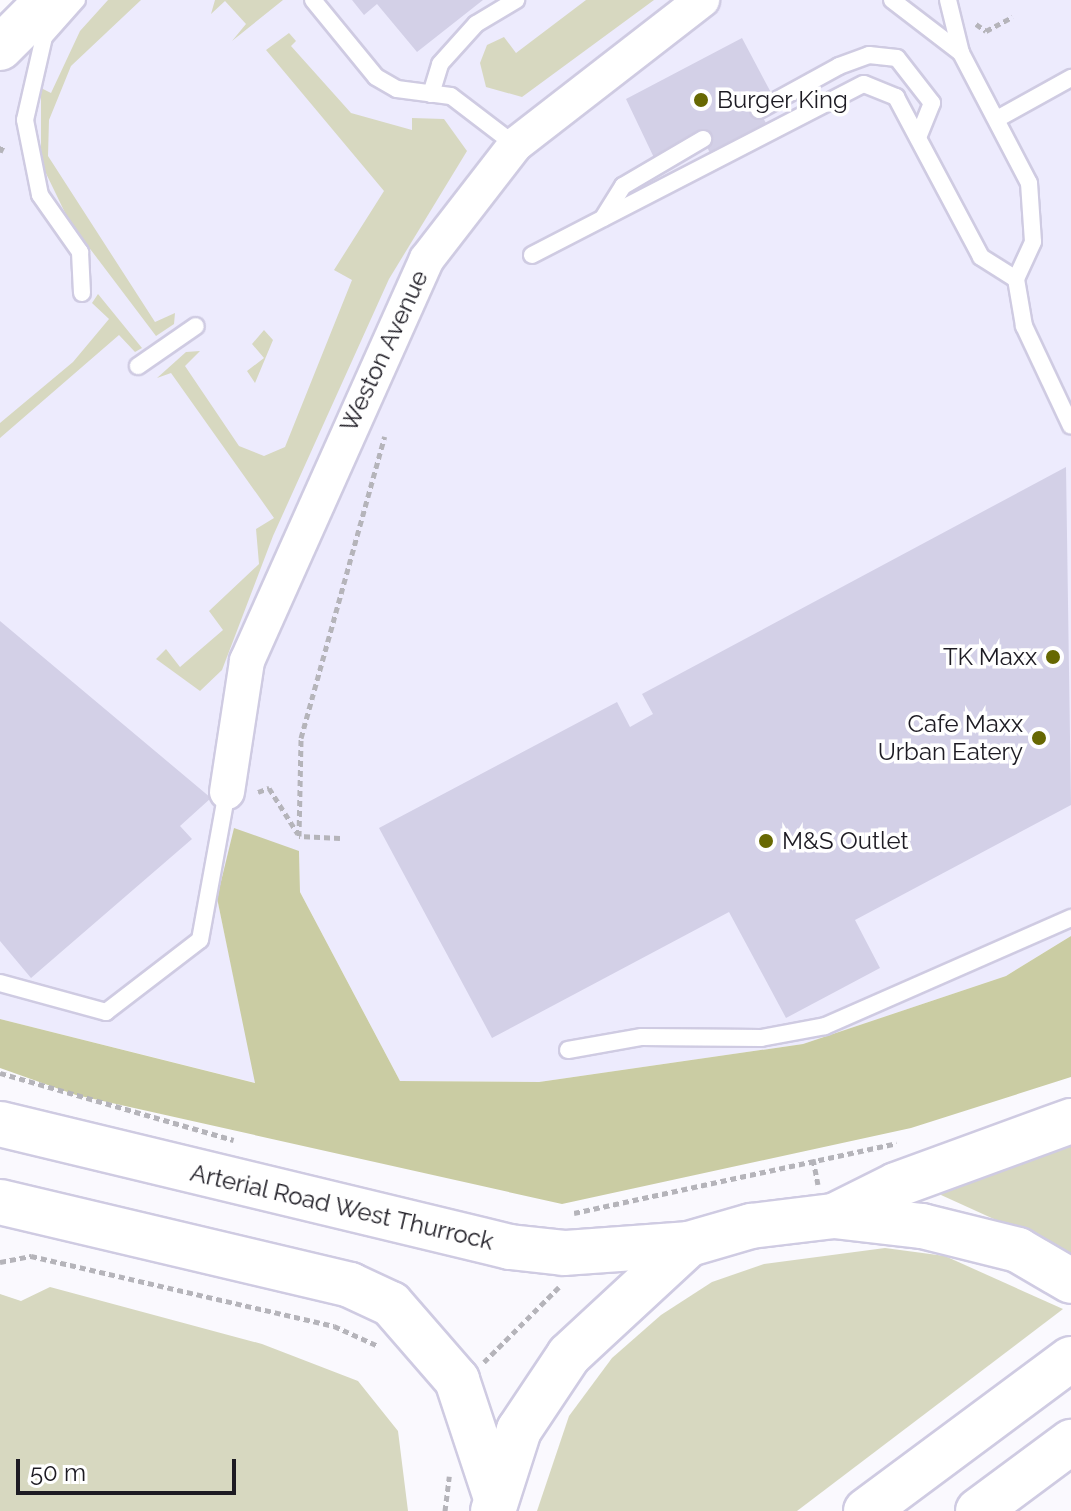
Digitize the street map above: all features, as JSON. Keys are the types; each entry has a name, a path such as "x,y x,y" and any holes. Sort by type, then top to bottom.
{"main road":[{"path":"0,48 48,0"},
{"path":"834,1216 896,1185 1071,1121"},
{"name":"Arterial Road West Thurrock","path":"0,1124 535,1251 689,1244"},
{"path":"0,1202 350,1285 391,1304 457,1380 494,1502"},
{"path":"494,1502 519,1430 569,1355 689,1244 751,1226 834,1216 922,1226 1018,1250 1071,1281"},
{"path":"866,1511 1071,1359"},
{"path":"978,1511 1071,1442"}],"street":[{"name":"Weston Avenue","path":"227,792 247,661 379,358 442,236 515,145 703,3"}],"lane":[{"path":"77,0 44,37 25,132 40,195 80,252 82,293"},
{"path":"313,0 376,77 397,89 458,100 515,145"},
{"path":"431,94 440,64 476,24 516,0"},
{"path":"892,0 961,53"},
{"path":"948,0 961,53 997,119 1034,200 1033,242 1016,279 1029,348 1071,426"},
{"path":"759,110 839,66 869,55 897,58 932,103 918,137"},
{"path":"997,119 1071,78"},
{"path":"532,255 864,84 896,97 981,257 1016,279"},
{"path":"602,219 623,186 703,139"},
{"path":"138,366 196,326"},
{"path":"0,983 106,1012 200,940 227,792"},
{"path":"568,1050 642,1037 761,1038 825,1026 1071,918"}],"path":[{"path":"972,21 986,31 1012,17"},
{"path":"0,152 4,144"},
{"path":"299,836 301,738 386,432"},
{"path":"227,792 247,797 269,788 299,836"},
{"path":"299,836 340,838"},
{"path":"0,1073 252,1144"},
{"path":"563,1216 908,1141"},
{"path":"0,1262 31,1256 334,1326 385,1351"},
{"path":"485,1362 564,1280"}],"shaded area":[{"path":"66,0 1071,0 1071,936 1006,976 803,1044 539,1082 400,1081 300,892 299,851 217,898 256,1083 0,1019 0,71"}],"green space":[{"path":"108,0 141,0 71,66 49,120 48,156 155,322 175,313 174,324 156,336 69,221 41,163 41,88 51,93 80,31"},
{"path":"215,0 283,0 232,41 246,24 225,1 211,14"},
{"path":"586,0 654,0 522,97 486,87 480,63 487,45 504,37 516,53"},
{"path":"289,33 296,41 291,46 351,113 412,130 412,118 444,119 467,151 389,279 273,536 222,670 200,691 156,659 166,649 180,667 223,630 209,611 259,564 256,529 274,518 171,373 157,378 186,352 200,351 185,366 239,446 264,456 285,447 352,280 334,270 384,191 266,50"},
{"path":"98,294 142,348 135,352 119,335 0,438 0,423 73,362 109,319 92,303"},
{"path":"264,330 273,340 255,383 247,371 264,358 252,344"},
{"path":"234,828 299,851 300,892 400,1081 539,1082 803,1044 1006,976 1071,936 1071,1077 911,1128 562,1204 76,1095 0,1068 0,1019 255,1083 217,898"},
{"path":"1071,1139 1071,1254 941,1195 942,1191"},
{"path":"885,1248 945,1256 1063,1309 797,1511 537,1511 569,1416 612,1358 661,1315 712,1282 764,1264"},
{"path":"50,1287 262,1344 358,1381 398,1431 408,1511 0,1511 0,1294 21,1301"}],"building":[{"path":"352,0 483,0 417,52 377,4 364,15"},
{"name":"Burger King","path":"742,38 776,102 759,110 767,125 711,155 703,139 657,164 626,99"},
{"path":"1066,467 1071,805 855,920 880,968 786,1018 729,912 492,1038 379,828 617,702 630,727 653,714 642,694"},
{"path":"0,621 211,798 180,826 192,839 31,978 0,941"}],"place":[{"name":"Burger King","path":"701,100"},
{"name":"TK Maxx","path":"1053,657"},
{"name":"Cafe Maxx Urban Eatery","path":"1039,738"},
{"name":"M&S Outlet","path":"766,841"}]}
